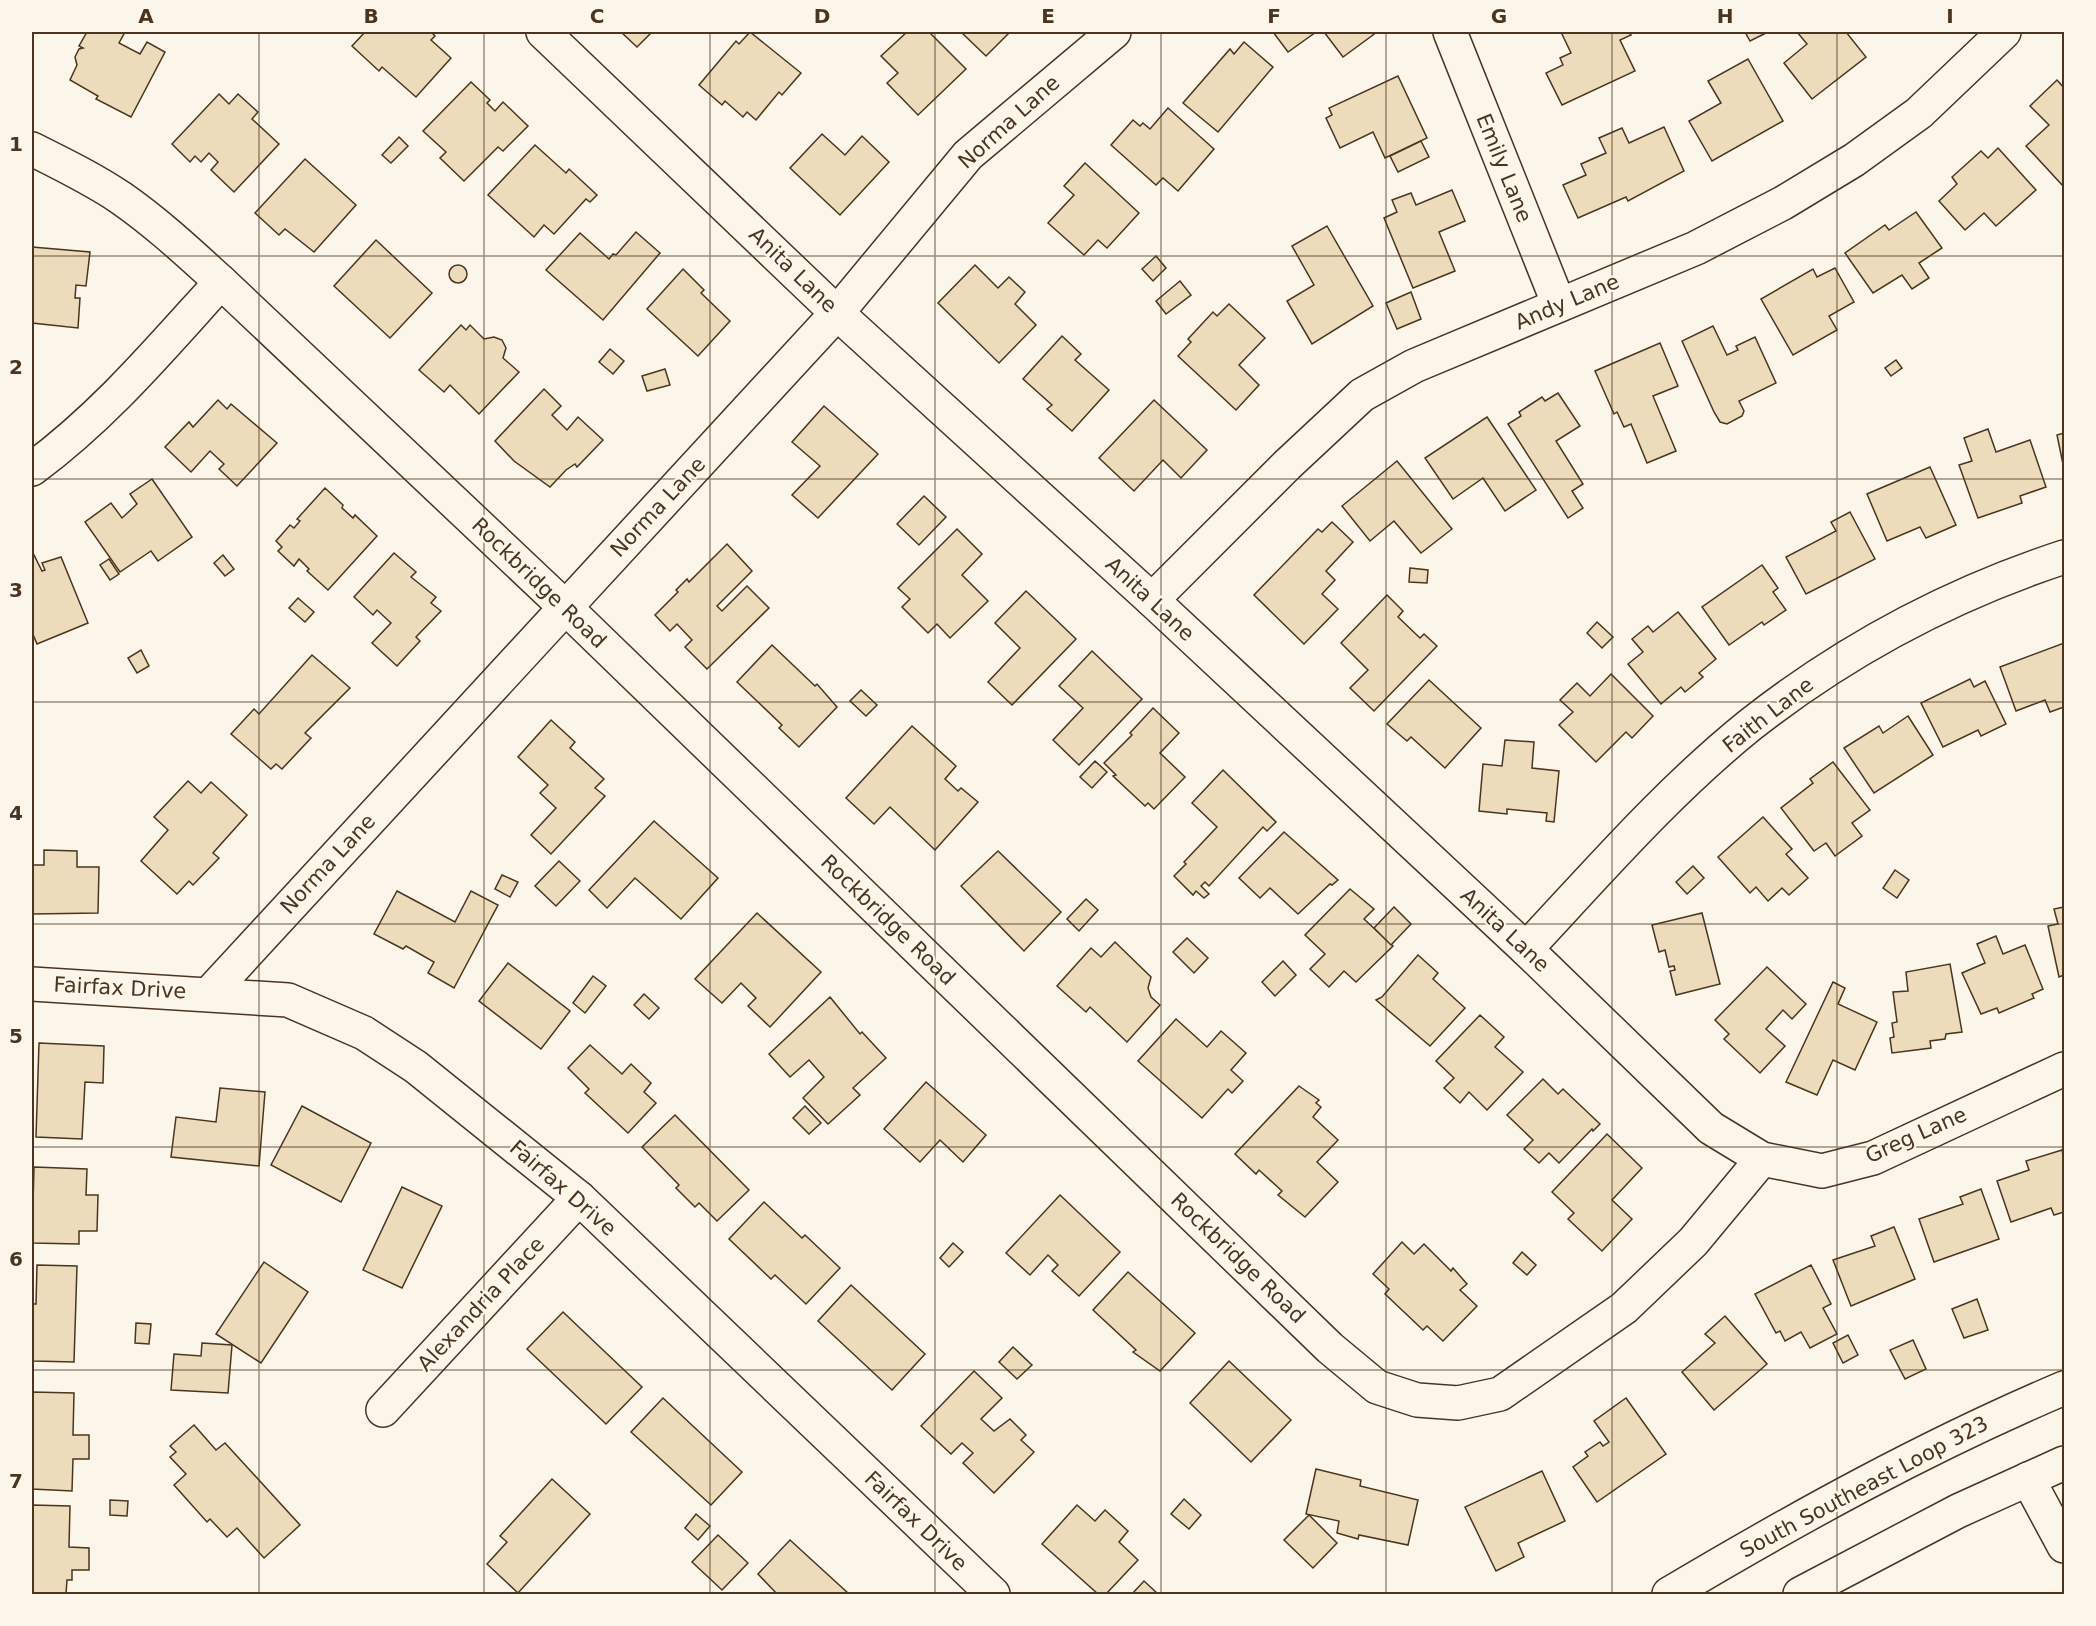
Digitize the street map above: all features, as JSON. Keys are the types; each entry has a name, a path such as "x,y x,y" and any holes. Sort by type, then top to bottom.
{"main road":[{"name":"Anita Lane","path":"543,32 837,313 1152,600 1526,949 1711,1128 1762,1159"},
{"name":"Norma Lane","path":"210,993 837,313 968,155 1114,32"},
{"name":"Emily Lane","path":"1450,32 1559,305"},
{"name":"Andy Lane","path":"1152,600 1287,465 1362,394 1414,366 1696,248 1783,203 1824,179 1919,113 2004,32"},
{"name":"Rockbridge Road","path":"32,149 78,172 122,199 163,230 221,282 565,607 1330,1348 1377,1387 1417,1400 1458,1403 1500,1394 1623,1308 1693,1242 1762,1159"},
{"path":"32,469 84,429 113,402 221,282"},
{"name":"Faith Lane","path":"1526,949 1657,809 1749,726 1809,681 1866,644 1918,618 1981,588 2064,557"},
{"name":"Fairfax Drive","path":"32,984 210,993 288,1000 364,1033 416,1067 579,1198 993,1594"},
{"name":"Greg Lane","path":"1762,1159 1822,1171 1873,1158 2064,1069"},
{"name":"Alexandria Place","path":"383,1410 579,1198"},
{"name":"South Southeast Loop 323","path":"1669,1594 1843,1495 1989,1420 2064,1388"},
{"path":"1800,1594 1958,1511 2064,1463"},
{"path":"2028,1479 2064,1546"}],"building":[{"path":"87,32 125,32 119,43 140,54 147,42 165,52 131,117 96,99 98,96 70,80 77,65 75,57 79,49 83,48 79,46"},
{"path":"365,32 431,32 435,36 431,40 451,58 416,97 382,67 379,71 352,46"},
{"path":"621,32 652,32 637,47"},
{"path":"750,32 801,73 782,95 779,92 756,120 747,112 743,117 725,101 722,105 699,85 736,41 739,44"},
{"path":"907,32 929,32 966,69 918,115 887,83 898,73 881,56"},
{"path":"961,32 1010,32 986,56"},
{"path":"1273,32 1316,32 1288,52"},
{"path":"1324,32 1377,32 1343,57"},
{"path":"1561,32 1629,32 1631,35 1620,40 1635,71 1562,105 1546,73 1563,65 1560,58 1571,53"},
{"path":"1745,32 1768,32 1750,41"},
{"path":"1797,32 1846,32 1866,57 1812,99 1784,63 1807,44"},
{"path":"1244,42 1273,67 1218,132 1183,103 1230,49 1234,54"},
{"path":"1748,59 1783,121 1712,161 1689,121 1721,103 1708,81"},
{"path":"1398,76 1427,138 1385,158 1373,132 1340,148 1326,118 1332,115 1329,108"},
{"path":"2057,80 2064,88 2064,187 2026,146 2049,125 2030,106"},
{"path":"471,82 490,100 487,103 495,111 503,102 528,126 503,151 498,147 464,181 440,158 446,152 423,131"},
{"path":"219,94 229,104 238,94 258,112 252,119 279,144 234,192 211,170 218,162 209,153 201,162 195,156 190,162 172,144"},
{"path":"1168,108 1214,149 1178,191 1163,178 1156,185 1111,145 1133,120 1140,126 1143,123 1150,129"},
{"path":"1664,127 1684,171 1628,201 1626,197 1578,218 1563,185 1586,175 1581,164 1606,153 1599,138 1622,128 1629,143"},
{"path":"822,134 845,155 862,136 889,162 840,215 790,168"},
{"path":"399,137 408,146 391,163 382,155"},
{"path":"1421,141 1429,157 1398,172 1390,156"},
{"path":"535,145 566,173 569,169 597,195 590,202 586,199 554,234 544,225 534,237 488,195"},
{"path":"1998,148 2036,190 1996,226 1984,213 1965,230 1939,201 1957,184 1952,177 1981,151 1988,158"},
{"path":"305,159 356,205 314,252 285,229 279,235 255,213"},
{"path":"1085,163 1139,213 1107,248 1098,240 1084,255 1048,223 1074,195 1064,186"},
{"path":"1452,190 1465,221 1439,232 1455,271 1413,288 1384,218 1397,212 1392,200 1411,193 1416,205"},
{"path":"1916,212 1942,248 1919,263 1929,278 1912,289 1902,275 1873,293 1845,253 1885,225 1889,230"},
{"path":"1327,226 1373,306 1312,344 1287,301 1314,285 1292,246"},
{"path":"636,232 660,253 603,320 546,270 580,233 609,259 613,254 616,255"},
{"path":"376,240 432,293 390,338 334,286"},
{"path":"32,247 90,252 86,286 76,285 75,298 80,298 78,328 32,323"},
{"path":"1156,256 1166,268 1153,281 1142,269"},
{"path":"458,265 464,268 467,274 464,280 458,283 452,280 449,274 452,268"},
{"path":"975,265 998,288 1009,277 1025,292 1015,304 1036,325 999,363 938,303"},
{"path":"1835,268 1854,302 1829,316 1837,330 1793,355 1761,299 1813,269 1817,277"},
{"path":"683,269 704,290 701,293 730,321 698,356 647,309"},
{"path":"1180,281 1191,295 1166,314 1156,301"},
{"path":"1411,292 1421,319 1397,329 1386,303"},
{"path":"1229,304 1265,338 1239,365 1259,385 1236,410 1178,356 1191,342 1188,339 1213,312 1217,316"},
{"path":"461,325 466,330 470,325 484,339 494,337 502,340 506,348 503,358 519,372 479,414 450,385 444,392 419,370"},
{"path":"1713,326 1727,355 1738,350 1736,346 1755,337 1776,383 1739,401 1744,411 1742,416 1727,424 1720,422 1714,412 1682,341"},
{"path":"1062,336 1081,354 1075,360 1109,390 1072,431 1047,409 1052,405 1023,379"},
{"path":"1660,343 1678,386 1653,396 1676,451 1647,463 1631,424 1624,427 1617,412 1614,414 1595,371"},
{"path":"610,349 624,361 613,374 599,362"},
{"path":"1896,360 1902,368 1891,376 1885,368"},
{"path":"665,369 670,385 647,391 642,376"},
{"path":"544,389 561,406 552,415 567,430 578,417 603,440 577,467 575,464 566,470 550,487 514,461 495,441"},
{"path":"1558,393 1580,426 1556,441 1583,484 1572,491 1583,508 1568,518 1508,424 1521,416 1519,412 1542,397 1545,401"},
{"path":"218,400 227,409 231,404 277,443 237,486 219,469 224,464 210,451 191,472 165,447 189,422 193,427"},
{"path":"1154,400 1207,450 1181,478 1163,460 1134,491 1099,458"},
{"path":"824,406 878,454 818,518 792,495 820,466 792,442"},
{"path":"1487,417 1536,490 1505,511 1483,478 1453,499 1425,458"},
{"path":"1988,429 1996,452 2030,440 2046,487 2020,496 2022,503 1978,518 1959,465 1972,461 1964,438"},
{"path":"2064,433 2064,469 2057,435"},
{"path":"1397,461 1452,529 1421,553 1394,521 1370,541 1342,506"},
{"path":"1930,467 1956,525 1926,538 1920,527 1887,541 1867,494"},
{"path":"152,479 192,537 158,561 151,551 120,572 85,522 111,503 122,518 137,504 130,494"},
{"path":"325,488 343,505 342,508 353,518 355,515 377,536 328,590 307,571 309,569 299,559 294,566 278,551 282,547 276,541 290,525 294,528 300,521 297,519"},
{"path":"924,496 946,517 919,545 897,524"},
{"path":"1850,512 1875,559 1806,594 1786,557 1836,531 1831,522"},
{"path":"1332,522 1353,542 1326,571 1335,580 1322,594 1338,609 1304,644 1254,595 1318,529 1322,532"},
{"path":"957,529 982,554 962,575 988,601 950,638 937,624 928,633 902,607 910,599 898,588"},
{"path":"727,544 752,571 717,606 722,611 747,586 769,608 707,669 685,647 692,640 677,624 670,631 655,615 678,592 676,590 687,579 689,582"},
{"path":"32,553 42,571 45,570 42,563 61,557 88,623 37,644 32,632"},
{"path":"394,553 416,572 411,577 436,597 431,603 441,611 416,637 420,641 397,666 372,643 391,623 377,610 373,615 354,597"},
{"path":"223,555 234,569 225,576 214,563"},
{"path":"109,559 119,574 110,580 100,565"},
{"path":"1762,565 1778,588 1773,592 1786,610 1764,625 1762,622 1729,645 1702,607"},
{"path":"1410,568 1428,570 1427,583 1409,582"},
{"path":"1026,591 1076,639 1012,705 988,682 1020,648 995,623"},
{"path":"1387,595 1403,611 1398,617 1420,638 1424,634 1437,646 1374,711 1350,688 1368,670 1341,643"},
{"path":"298,598 314,612 305,622 289,608"},
{"path":"1678,612 1716,659 1699,673 1703,677 1685,692 1681,687 1661,704 1628,664 1643,652 1632,639 1648,626 1653,632"},
{"path":"1597,622 1613,637 1602,648 1587,633"},
{"path":"2064,643 2064,707 2050,712 2045,700 2016,711 2000,667"},
{"path":"772,645 815,686 817,684 837,707 799,747 779,728 782,725 737,682"},
{"path":"141,650 149,666 137,673 128,658"},
{"path":"1092,651 1142,699 1079,765 1053,740 1083,708 1059,686"},
{"path":"312,655 350,688 305,733 311,738 282,769 276,764 271,769 231,734 254,709 259,714"},
{"path":"1611,674 1653,716 1632,738 1626,732 1596,762 1559,725 1573,712 1560,700 1577,683 1590,696"},
{"path":"1970,679 1974,687 1985,681 2006,724 1981,736 1978,730 1943,747 1921,703"},
{"path":"1429,680 1481,728 1445,768 1411,737 1407,741 1387,724"},
{"path":"861,690 877,705 866,716 850,701"},
{"path":"1153,708 1179,733 1160,753 1185,777 1154,809 1148,803 1145,806 1113,776 1116,775 1104,763 1132,735 1130,733"},
{"path":"1908,716 1933,755 1874,793 1844,748 1879,726 1883,733"},
{"path":"551,720 575,742 570,748 604,779 595,788 605,796 551,854 531,835 556,808 540,793 548,785 518,757"},
{"path":"912,726 956,766 945,779 958,791 961,788 978,802 935,850 890,807 874,824 846,798"},
{"path":"1505,740 1534,742 1532,768 1559,771 1554,822 1546,821 1547,813 1507,809 1507,814 1479,811 1483,764 1502,766"},
{"path":"1095,761 1107,772 1092,788 1080,777"},
{"path":"1833,762 1870,810 1852,823 1862,836 1835,856 1826,843 1814,851 1781,808 1813,783 1810,779"},
{"path":"1223,770 1276,822 1267,831 1263,827 1209,886 1205,882 1201,886 1209,894 1204,898 1196,891 1193,895 1174,876 1217,827 1192,803"},
{"path":"188,781 201,793 211,782 247,815 213,853 219,858 193,885 189,881 177,894 141,861 168,830 154,817"},
{"path":"1763,817 1792,849 1786,854 1808,878 1789,895 1782,888 1768,901 1756,887 1750,893 1718,857"},
{"path":"654,821 718,878 681,919 635,878 607,908 589,890"},
{"path":"1284,832 1338,880 1330,884 1298,914 1270,888 1260,898 1239,878"},
{"path":"44,850 77,851 77,867 99,867 98,913 32,914 32,865 44,865"},
{"path":"998,851 1061,912 1024,951 961,886"},
{"path":"559,861 580,881 556,906 535,886"},
{"path":"1693,866 1704,878 1687,894 1676,882"},
{"path":"1895,870 1909,880 1897,898 1883,888"},
{"path":"502,875 518,882 510,897 495,889"},
{"path":"1350,889 1374,909 1364,919 1393,946 1356,982 1344,971 1329,987 1310,969 1325,954 1305,935"},
{"path":"397,891 455,922 471,891 498,905 454,988 428,973 434,962 406,946 403,949 374,934"},
{"path":"1086,899 1098,910 1079,931 1067,919"},
{"path":"1394,907 1411,924 1391,945 1374,928"},
{"path":"2064,907 2064,975 2059,977 2048,926 2058,924 2054,909"},
{"path":"757,913 821,972 770,1027 748,1006 756,998 741,983 722,1003 695,979"},
{"path":"1702,913 1720,984 1676,995 1670,971 1675,970 1674,966 1669,967 1665,950 1659,952 1652,925"},
{"path":"1996,936 2003,954 2025,945 2043,989 2032,994 2034,998 1999,1013 1997,1008 1981,1014 1962,973 1985,963 1977,944"},
{"path":"1187,938 1208,958 1194,973 1173,952"},
{"path":"1115,942 1151,977 1148,988 1151,997 1160,1005 1127,1042 1090,1007 1086,1012 1057,986 1091,948 1101,957"},
{"path":"1418,955 1438,973 1433,979 1465,1008 1430,1046 1376,1000 1382,997"},
{"path":"1283,961 1296,975 1275,996 1262,982"},
{"path":"508,963 570,1011 541,1049 479,1001"},
{"path":"1950,964 1962,1032 1946,1034 1945,1039 1930,1041 1931,1048 1892,1053 1890,1038 1894,1037 1892,1023 1897,1022 1893,992 1908,991 1906,972"},
{"path":"1767,967 1806,1004 1792,1019 1783,1010 1766,1029 1785,1046 1760,1073 1724,1039 1729,1034 1715,1020"},
{"path":"593,976 606,986 585,1013 573,1003"},
{"path":"1833,982 1845,988 1838,1004 1877,1022 1855,1070 1833,1060 1817,1095 1786,1082"},
{"path":"644,994 659,1008 649,1019 634,1005"},
{"path":"830,997 860,1034 862,1032 886,1058 853,1088 860,1095 828,1124 803,1098 824,1077 809,1060 790,1077 769,1054"},
{"path":"1480,1015 1504,1037 1495,1047 1523,1072 1487,1110 1469,1092 1460,1103 1444,1088 1454,1078 1436,1061"},
{"path":"1176,1019 1207,1047 1221,1031 1246,1053 1231,1070 1243,1081 1232,1093 1228,1089 1202,1118 1138,1061"},
{"path":"39,1043 104,1046 103,1083 85,1082 82,1139 36,1137"},
{"path":"590,1045 622,1074 631,1064 651,1083 644,1092 656,1103 628,1133 585,1093 589,1089 568,1068"},
{"path":"1543,1079 1558,1094 1563,1089 1600,1124 1593,1131 1592,1129 1559,1163 1549,1153 1539,1163 1524,1149 1533,1140 1507,1115"},
{"path":"926,1082 986,1135 963,1162 940,1140 920,1162 884,1129"},
{"path":"1299,1086 1319,1100 1316,1103 1321,1107 1313,1117 1338,1140 1317,1162 1338,1182 1305,1217 1278,1195 1282,1191 1259,1170 1256,1174 1235,1154"},
{"path":"220,1088 265,1092 259,1166 171,1157 176,1117 216,1122"},
{"path":"302,1106 371,1143 341,1202 271,1165"},
{"path":"805,1106 821,1123 809,1134 793,1118"},
{"path":"675,1115 749,1190 717,1221 699,1203 695,1207 676,1188 679,1185 642,1147"},
{"path":"1607,1134 1642,1168 1612,1200 1632,1219 1602,1251 1568,1219 1574,1213 1552,1192"},
{"path":"2062,1150 2064,1212 2054,1215 2051,1208 2011,1222 1997,1181 2029,1170 2026,1161"},
{"path":"34,1167 87,1169 86,1195 98,1195 97,1231 79,1231 79,1244 32,1243"},
{"path":"402,1187 442,1206 402,1288 363,1270"},
{"path":"1981,1189 1999,1239 1934,1262 1919,1219 1963,1204 1960,1197"},
{"path":"1060,1195 1120,1252 1079,1296 1052,1271 1058,1265 1048,1255 1030,1275 1006,1253"},
{"path":"764,1202 802,1238 805,1235 840,1268 806,1304 775,1275 771,1279 729,1239"},
{"path":"1894,1227 1915,1279 1851,1306 1833,1260 1875,1246 1871,1236"},
{"path":"1402,1242 1414,1254 1424,1244 1451,1271 1453,1268 1467,1284 1460,1290 1477,1306 1443,1341 1427,1326 1423,1330 1385,1294 1389,1289 1373,1274"},
{"path":"953,1243 963,1252 949,1267 940,1258"},
{"path":"1522,1252 1536,1265 1527,1275 1513,1263"},
{"path":"264,1262 308,1292 261,1363 216,1334"},
{"path":"37,1265 77,1266 74,1362 33,1361 32,1304 36,1304"},
{"path":"1811,1265 1831,1304 1823,1308 1837,1334 1810,1348 1801,1332 1785,1341 1780,1331 1776,1333 1755,1294"},
{"path":"1128,1272 1195,1333 1160,1371 1133,1352 1136,1350 1093,1310"},
{"path":"851,1285 925,1354 892,1390 818,1321"},
{"path":"1977,1299 1988,1330 1964,1338 1952,1309"},
{"path":"563,1312 642,1387 606,1424 527,1349"},
{"path":"1725,1316 1767,1364 1714,1410 1682,1372 1715,1343 1705,1334"},
{"path":"136,1323 151,1324 149,1344 135,1343"},
{"path":"1848,1335 1858,1355 1843,1363 1833,1343"},
{"path":"1913,1340 1926,1369 1905,1379 1890,1350"},
{"path":"202,1343 232,1345 228,1393 171,1390 174,1354 201,1356"},
{"path":"1013,1347 1032,1365 1017,1379 999,1362"},
{"path":"1229,1361 1291,1420 1251,1462 1190,1403"},
{"path":"974,1371 1002,1398 981,1419 994,1431 1010,1419 1026,1435 1021,1440 1034,1452 994,1493 963,1463 973,1453 962,1443 951,1454 921,1426"},
{"path":"32,1392 74,1393 73,1435 89,1435 89,1459 73,1459 72,1491 32,1489"},
{"path":"663,1398 742,1472 711,1505 631,1432"},
{"path":"1626,1398 1666,1454 1597,1502 1573,1467 1588,1456 1585,1452 1600,1442 1603,1446 1609,1442 1594,1421"},
{"path":"194,1425 216,1450 225,1443 300,1525 264,1558 237,1528 227,1537 210,1519 207,1522 174,1485 186,1474 170,1457 176,1452 170,1446"},
{"path":"1316,1469 1361,1480 1360,1486 1418,1500 1408,1545 1359,1535 1358,1539 1337,1533 1339,1521 1306,1514"},
{"path":"1542,1471 1565,1521 1518,1543 1524,1557 1496,1571 1465,1507"},
{"path":"552,1479 590,1514 518,1593 487,1564 507,1542 500,1536"},
{"path":"1184,1499 1201,1515 1189,1529 1171,1514"},
{"path":"110,1500 128,1501 127,1516 110,1515"},
{"path":"32,1505 70,1506 69,1547 89,1548 89,1570 72,1570 72,1580 67,1580 66,1594 32,1594"},
{"path":"1077,1505 1095,1521 1105,1510 1128,1531 1119,1542 1138,1560 1106,1594 1098,1594 1042,1544"},
{"path":"696,1514 710,1526 698,1540 685,1528"},
{"path":"1309,1515 1337,1543 1313,1568 1284,1540"},
{"path":"718,1535 748,1563 722,1590 692,1562"},
{"path":"790,1540 849,1594 777,1594 758,1574"},
{"path":"1144,1581 1158,1594 1132,1594"}]}
